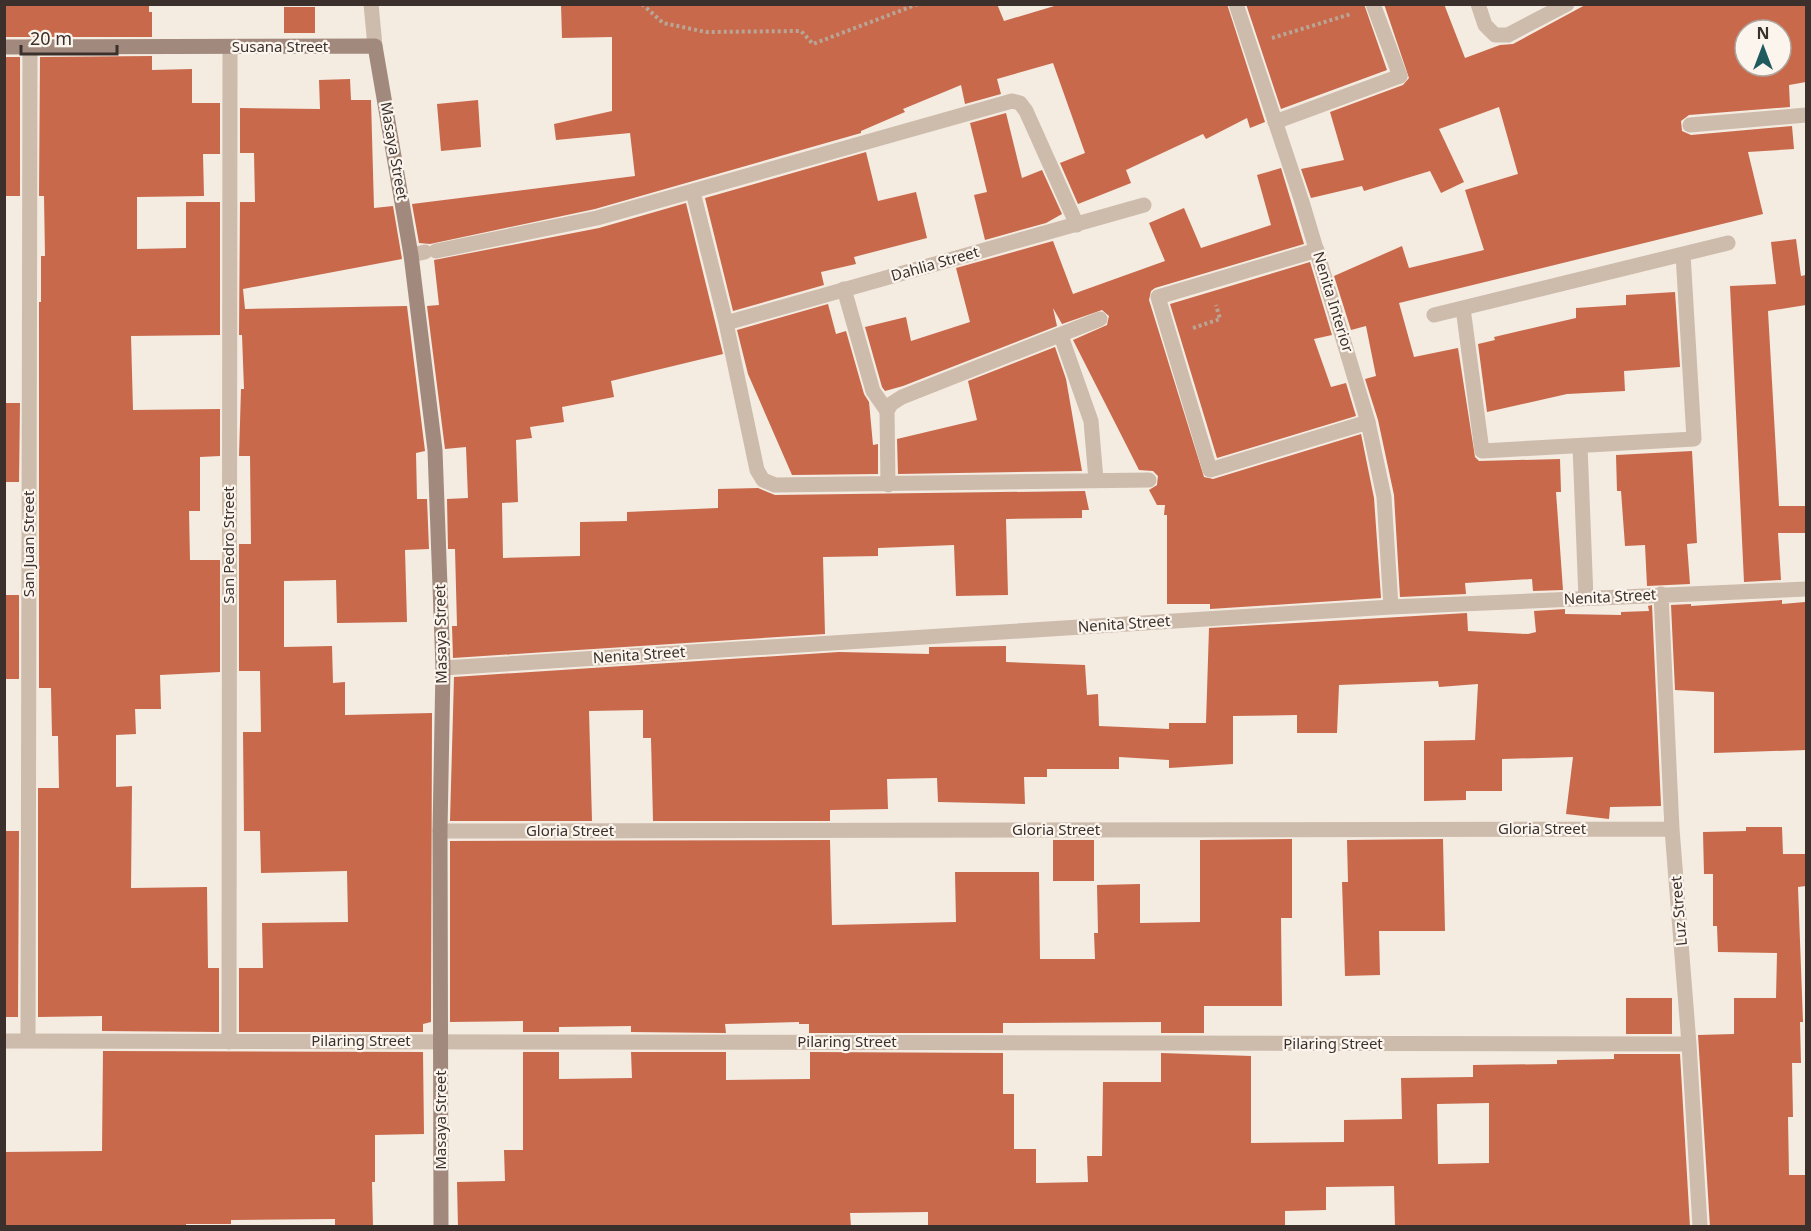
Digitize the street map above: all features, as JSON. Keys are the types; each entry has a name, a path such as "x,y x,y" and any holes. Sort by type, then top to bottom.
{"street":[{"path":"371,4 375,46"},
{"name":"Nenita Interior","path":"1236,4 1317,250 1368,422 1384,497 1391,607"},
{"path":"1478,4 1485,24 1495,35 1508,35 1567,4"},
{"path":"1275,122 1400,76 1373,5"},
{"name":"Susana Street","path":"4,47 375,46"},
{"name":"Masaya Street","path":"375,46 424,253 435,450 443,668 440,831 441,1227"},
{"name":"San Juan Street","path":"28,1041 30,47"},
{"name":"San Pedro Street","path":"229,1042 230,47"},
{"path":"424,253 597,218 1012,101 1020,103 1026,111 1077,225"},
{"path":"1690,125 1806,115"},
{"path":"693,192 726,323 757,470 763,480 775,485 1149,480"},
{"name":"Dahlia Street","path":"726,323 1144,205"},
{"path":"1434,315 1728,243"},
{"path":"1317,250 1158,297 1169,335 1210,470 1368,422"},
{"path":"1463,308 1482,450 1694,439 1683,254"},
{"path":"844,290 873,391 887,411"},
{"path":"888,485 887,411 891,404 902,397 1100,319"},
{"path":"1061,336 1091,421 1096,480"},
{"path":"1580,446 1586,598"},
{"name":"Nenita Street","path":"443,668 1391,607 1806,589"},
{"name":"Luz Street","path":"1661,594 1672,829 1689,1044 1700,1227"},
{"name":"Gloria Street","path":"440,831 1672,829"},
{"name":"Pilaring Street","path":"4,1041 1689,1044"}],"path":[{"path":"642,4 663,23 706,32 801,31 813,44 918,4"},
{"path":"1248,46 1373,5"},
{"path":"1169,335 1220,319 1209,283"}],"building":[{"path":"4,4 149,4 149,12 152,12 152,37 4,37"},
{"path":"561,4 997,4 1004,21 1061,4 1227,4 1265,122 1250,128 1247,118 1206,139 1203,134 1126,170 1131,183 1078,204 1060,163 1085,153 1053,63 997,79 1001,94 965,104 961,85 903,109 905,112 861,131 861,133 595,209 430,244 419,243 412,204 635,176 630,133 556,140 554,124 612,111 612,37 562,38"},
{"path":"1246,4 1364,4 1387,70 1281,109"},
{"path":"1384,4 1444,4 1465,58 1500,45 1513,44 1587,4 1806,4 1806,82 1789,85 1790,107 1689,115 1681,121 1682,131 1691,135 1792,126 1794,149 1748,152 1763,214 1399,303 1414,357 1458,348 1475,457 1479,461 1560,459 1561,492 1556,492 1563,590 1533,591 1532,579 1465,583 1466,594 1400,597 1394,495 1378,420 1365,379 1376,376 1366,326 1351,330 1334,276 1402,246 1409,268 1484,250 1465,190 1518,174 1499,107 1439,129 1464,182 1441,193 1430,171 1364,191 1362,186 1311,198 1301,169 1344,160 1330,112 1403,85 1409,78"},
{"path":"284,7 315,7 315,33 284,33"},
{"path":"152,56 152,70 192,69 192,103 220,103 220,154 203,154 204,196 137,197 137,249 186,248 186,202 220,202 220,335 131,336 133,410 220,409 220,456 200,457 200,511 189,511 190,560 220,560 220,672 160,675 161,709 135,709 136,734 116,735 116,787 132,786 131,888 207,887 208,968 219,968 219,1032 102,1031 102,1016 38,1017 38,788 59,788 58,736 52,736 51,688 39,688 39,302 41,302 41,256 45,256 44,196 39,196 40,57"},
{"path":"4,57 20,57 20,196 4,196"},
{"path":"350,79 351,100 371,100 374,208 393,206 402,259 243,289 245,309 407,306 425,451 416,453 417,499 427,499 429,549 405,550 407,622 337,623 336,580 284,581 284,647 332,646 333,683 345,682 345,715 432,713 431,1022 423,1024 423,1032 239,1032 239,968 263,968 262,923 348,922 347,871 261,873 260,831 244,831 243,732 261,732 260,671 239,671 239,544 251,544 250,456 239,456 241,389 244,389 242,335 239,335 240,202 255,202 254,153 240,153 240,108 320,109 319,80"},
{"path":"478,100 481,147 441,151 437,104"},
{"path":"1006,113 1022,178 1042,170 1062,214 1046,223 985,240 974,195 987,192 970,123"},
{"path":"866,152 878,201 916,192 927,238 854,257 856,264 821,272 824,285 733,311 705,198"},
{"path":"1281,168 1304,244 1155,288 1151,291 1149,300 1204,477 1213,479 1361,434 1374,498 1381,598 1210,609 1210,604 1167,604 1167,515 1164,515 1165,505 1157,505 1149,490 1157,485 1158,476 1153,471 1139,470 1073,340 1107,325 1109,316 1102,310 1062,324 1053,308 1057,326 903,386 885,391 882,387 865,327 906,317 911,341 970,322 956,268 1053,241 1073,294 1165,261 1149,223 1184,208 1201,248 1271,225 1257,175"},
{"path":"686,203 723,354 611,381 614,397 562,407 564,422 530,427 532,438 516,440 518,502 502,503 503,558 580,556 580,522 627,521 627,512 718,508 718,489 758,488 775,495 1085,491 1089,510 1082,510 1082,518 1006,519 1008,595 956,596 954,545 878,548 878,556 823,557 825,634 453,658 452,626 457,626 455,549 448,549 447,499 468,498 466,447 445,449 427,306 439,305 434,260 599,228"},
{"path":"1796,239 1801,276 1806,275 1806,305 1768,311 1779,506 1806,506 1806,533 1778,533 1781,580 1744,582 1730,286 1776,284 1771,242"},
{"path":"1310,262 1332,335 1314,339 1331,387 1346,383 1356,416 1217,458 1170,304"},
{"path":"1675,292 1680,367 1624,371 1625,391 1567,394 1487,412 1478,344 1495,340 1494,337 1576,318 1576,308 1626,305 1626,295"},
{"path":"828,304 836,334 846,331 864,394 869,402 873,445 878,444 878,474 792,475 748,374 737,330"},
{"path":"1055,347 1066,379 1082,471 898,474 897,439 977,420 968,381"},
{"path":"4,403 20,403 19,482 4,482"},
{"path":"1692,451 1697,543 1687,544 1690,584 1647,586 1645,545 1625,546 1621,491 1617,491 1616,455"},
{"path":"4,595 19,595 19,679 4,679"},
{"path":"1782,600 1782,604 1805,602 1806,750 1714,753 1714,692 1675,690 1671,605 1691,604 1691,606"},
{"path":"1652,605 1661,806 1610,807 1609,819 1566,814 1573,757 1502,759 1502,791 1466,791 1466,800 1424,801 1424,741 1475,740 1478,684 1439,687 1438,681 1339,685 1337,733 1297,733 1297,715 1233,716 1233,764 1169,768 1169,760 1119,757 1119,769 1047,769 1047,777 1024,777 1025,804 938,802 937,778 887,779 888,809 830,810 830,821 653,821 651,738 643,738 643,710 589,711 592,821 450,821 454,677 839,652 929,654 929,647 1006,646 1006,662 1085,665 1087,695 1098,694 1099,726 1169,729 1169,723 1206,723 1209,628 1467,613 1468,631 1528,634 1536,632 1534,611 1565,609 1565,614 1621,615 1621,612 1649,611 1648,606"},
{"path":"1746,827 1782,827 1783,854 1806,854 1806,886 1798,887 1803,1022 1800,1022 1801,1063 1792,1063 1793,1117 1788,1117 1789,1175 1806,1175 1806,1227 1710,1227 1698,1035 1734,1034 1734,998 1776,998 1777,953 1718,952 1717,926 1713,926 1713,874 1704,874 1703,832 1746,831"},
{"path":"4,831 19,831 18,1017 4,1017"},
{"path":"1292,839 1292,918 1281,918 1282,1006 1204,1006 1204,1033 1161,1033 1161,1022 1003,1023 1003,1033 809,1033 809,1024 799,1024 799,1022 725,1024 726,1033 631,1032 631,1026 559,1027 559,1032 523,1032 523,1021 450,1022 450,841 830,840 832,925 956,922 955,872 1039,872 1040,959 1095,959 1094,933 1098,933 1097,885 1140,884 1140,923 1200,922 1200,840"},
{"path":"1443,839 1445,931 1379,931 1380,975 1345,976 1342,882 1348,882 1347,840"},
{"path":"1053,840 1094,840 1094,881 1053,881"},
{"path":"1626,998 1672,998 1672,1034 1626,1034"},
{"path":"103,1051 423,1052 424,1134 375,1135 375,1182 372,1182 373,1227 335,1227 335,1219 231,1220 231,1224 186,1224 186,1227 5,1227 4,1152 102,1151"},
{"path":"523,1052 559,1052 559,1079 632,1078 631,1052 726,1052 726,1080 810,1079 810,1052 1003,1053 1003,1094 1014,1094 1014,1149 1036,1149 1036,1183 1088,1182 1087,1156 1102,1156 1103,1082 1161,1082 1161,1053 1251,1056 1251,1143 1344,1142 1344,1120 1402,1119 1401,1078 1473,1077 1473,1065 1557,1064 1557,1060 1614,1059 1614,1054 1680,1054 1690,1227 1395,1227 1394,1186 1326,1187 1326,1210 1285,1211 1285,1227 928,1226 928,1212 850,1213 851,1227 458,1227 457,1182 505,1181 504,1150 523,1150","holes":["1489,1103 1489,1163 1438,1164 1437,1104"]}]}
